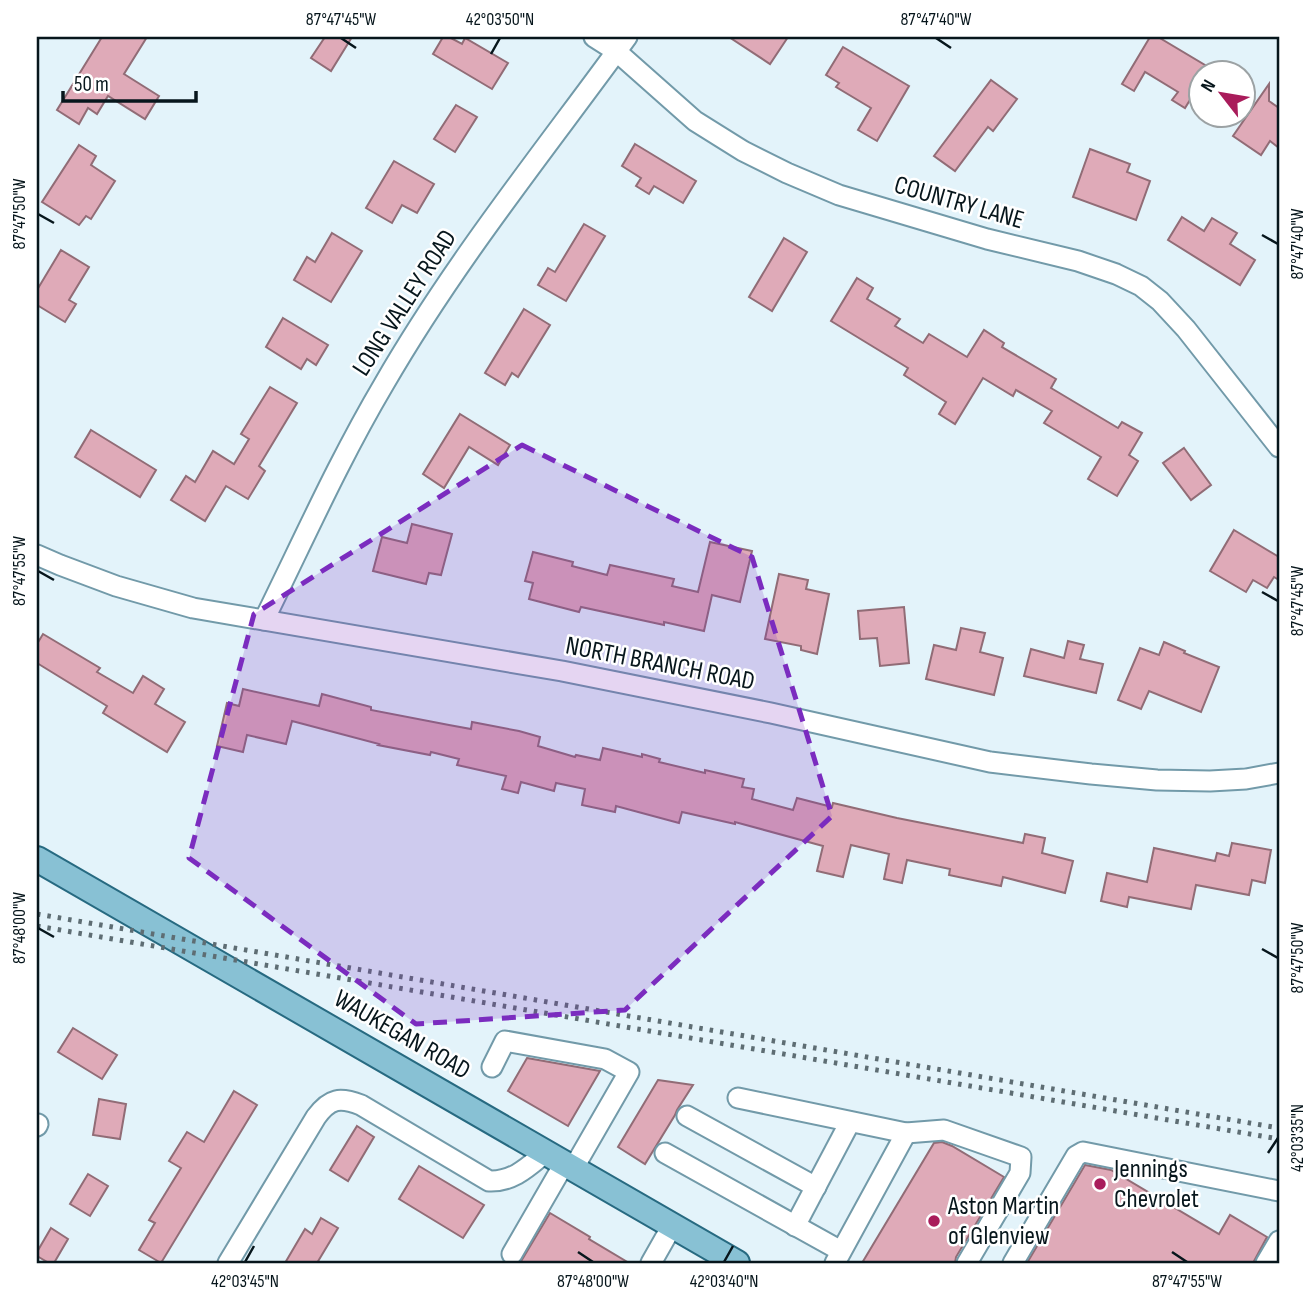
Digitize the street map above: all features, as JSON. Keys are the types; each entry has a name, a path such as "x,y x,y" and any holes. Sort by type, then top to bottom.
{"main road":[{"name":"WAUKEGAN ROAD","path":"37,859 737,1263"}],"street":[{"name":"COUNTRY LANE","path":"594,37 622,44 695,121 743,151 787,173 839,195 986,239 1078,261 1141,286 1160,301 1186,329 1279,447"},
{"name":"LONG VALLEY ROAD","path":"264,620 346,450 384,383 478,237 622,44"},
{"name":"NORTH BRANCH ROAD","path":"37,555 116,586 193,608 562,671 771,713 989,762 1157,780 1246,779 1279,773"},
{"path":"492,1067 505,1041 606,1059 629,1072 561,1162 512,1254"},
{"path":"738,1098 906,1133 944,1130 1021,1157 1020,1172 967,1263"},
{"path":"228,1263 316,1117 325,1105 336,1100 361,1105 489,1181 500,1182 522,1172 561,1162"},
{"path":"687,1116 816,1187"},
{"path":"795,1226 850,1122"},
{"path":"665,1153 795,1226 838,1257 906,1133"},
{"path":"1013,1263 1076,1156 1083,1152 1279,1191"},
{"path":"651,1263 672,1226"},
{"path":"1266,1263 1279,1241"}],"highlighted area":[{"path":"522,445 752,557 832,816 625,1010 416,1024 189,858 254,614"}],"building":[{"path":"102,37 147,37 124,74 159,96 145,119 108,96 97,114 88,108 79,124 57,110"},
{"path":"325,37 352,37 331,71 311,58"},
{"path":"443,37 462,44 465,38 508,63 492,89 433,54"},
{"path":"729,37 788,37 770,64"},
{"path":"1150,37 1158,37 1197,60 1186,60 1185,108 1172,100 1178,92 1145,72 1134,91 1122,84"},
{"path":"843,47 909,86 877,141 858,130 871,108 836,87 839,83 826,75"},
{"path":"991,80 1017,99 993,131 988,127 955,171 934,156"},
{"path":"1269,84 1269,101 1279,108 1279,148 1270,141 1261,155 1233,136 1237,130 1256,130 1256,103"},
{"path":"456,105 477,117 455,152 434,139"},
{"path":"635,144 696,181 683,203 654,186 649,194 636,186 641,178 622,166"},
{"path":"79,145 96,156 91,165 115,181 91,219 86,216 79,225 42,202"},
{"path":"1090,149 1130,164 1127,172 1150,181 1136,220 1073,197"},
{"path":"394,161 434,184 417,213 402,205 392,223 366,208"},
{"path":"1182,217 1204,231 1212,218 1237,233 1230,244 1255,260 1240,285 1168,240"},
{"path":"584,224 605,236 566,301 538,285 548,268 555,272"},
{"path":"332,233 362,251 331,302 294,280 307,257 315,262"},
{"path":"784,238 807,252 772,311 749,297"},
{"path":"61,250 89,267 69,300 76,304 65,322 37,305 37,290"},
{"path":"857,278 873,288 867,299 900,319 895,326 923,343 929,334 967,357 984,330 1004,343 1002,347 1056,379 1051,388 1118,428 1122,422 1142,433 1129,455 1138,461 1117,496 1088,479 1101,457 1044,423 1052,411 1016,390 1013,396 983,378 955,424 939,414 946,402 904,375 908,368 831,321"},
{"path":"524,309 550,325 518,377 512,373 505,385 485,373"},
{"path":"283,318 328,345 316,365 307,359 301,369 266,347"},
{"path":"270,387 297,403 259,466 265,471 248,499 226,486 205,521 171,500 186,476 195,482 213,451 234,464 249,439 241,434"},
{"path":"460,414 510,445 498,465 469,447 444,488 423,474"},
{"path":"91,430 156,470 140,497 75,457"},
{"path":"1184,448 1211,485 1191,500 1163,463"},
{"path":"412,524 452,534 441,575 429,573 426,584 373,571 382,537 407,543"},
{"path":"1234,530 1279,557 1279,580 1274,577 1267,588 1253,580 1246,592 1210,571"},
{"path":"710,542 752,551 740,602 712,595 704,631 581,607 579,612 529,599 533,583 525,581 533,552 573,562 572,566 607,575 610,565 674,579 672,586 698,592"},
{"path":"779,574 808,580 806,589 829,594 817,654 801,650 801,646 765,639"},
{"path":"904,607 909,663 880,666 877,638 860,639 858,611"},
{"path":"961,628 985,633 980,652 1003,658 994,695 926,679 934,645 956,650"},
{"path":"43,634 100,668 97,672 133,693 143,676 164,689 155,704 185,722 167,752 103,713 107,706 37,663 37,644"},
{"path":"1068,641 1084,645 1080,659 1103,664 1096,693 1024,676 1031,649 1064,658"},
{"path":"1164,642 1219,667 1201,712 1149,691 1141,709 1118,700 1140,648 1159,655"},
{"path":"243,689 319,706 322,694 371,707 371,710 449,725 471,729 472,722 519,731 540,737 538,746 575,757 576,755 600,760 603,748 642,757 642,754 660,759 659,762 744,779 742,787 754,789 752,799 793,810 797,798 832,807 833,803 1023,843 1025,834 1045,838 1042,853 1073,861 1065,893 1003,877 1001,886 949,875 950,869 907,860 902,883 884,879 889,854 851,845 843,877 817,871 823,846 735,822 682,812 679,823 616,806 615,812 582,805 585,789 556,783 554,791 521,782 518,793 502,789 506,776 457,765 459,759 431,752 430,755 378,745 292,721 286,744 247,735 243,752 217,746 227,703 239,706"},
{"path":"1232,843 1271,850 1265,883 1252,880 1249,895 1196,885 1191,909 1129,897 1127,907 1101,901 1107,873 1147,882 1154,848 1215,861 1217,853 1229,856"},
{"path":"73,1028 117,1055 102,1079 58,1052"},
{"path":"527,1058 600,1071 568,1126 508,1091"},
{"path":"658,1080 693,1085 645,1164 618,1147"},
{"path":"234,1091 257,1105 161,1263 139,1250 155,1223 149,1220 181,1168 169,1161 187,1132 204,1142"},
{"path":"99,1099 126,1104 120,1139 93,1135"},
{"path":"357,1126 374,1137 348,1181 330,1170"},
{"name":"Aston Martin of Glenview","path":"942,1142 1004,1177 956,1257 955,1263 862,1263 934,1143"},
{"name":"Jennings Chevrolet","path":"1085,1165 1111,1170 1219,1234 1230,1215 1267,1237 1253,1263 1027,1263"},
{"path":"419,1166 484,1205 463,1238 399,1199"},
{"path":"88,1174 108,1186 90,1216 70,1204"},
{"path":"550,1213 590,1237 589,1239 629,1263 520,1263"},
{"path":"321,1218 338,1228 317,1263 285,1263 305,1229 312,1234"},
{"path":"51,1228 68,1239 54,1263 37,1256"}],"railway":[{"path":"37,914 1279,1128"},
{"path":"37,926 1279,1139"}],"place":[{"name":"Jennings Chevrolet","path":"1100,1184"},
{"name":"Aston Martin of Glenview","path":"934,1221"}]}
